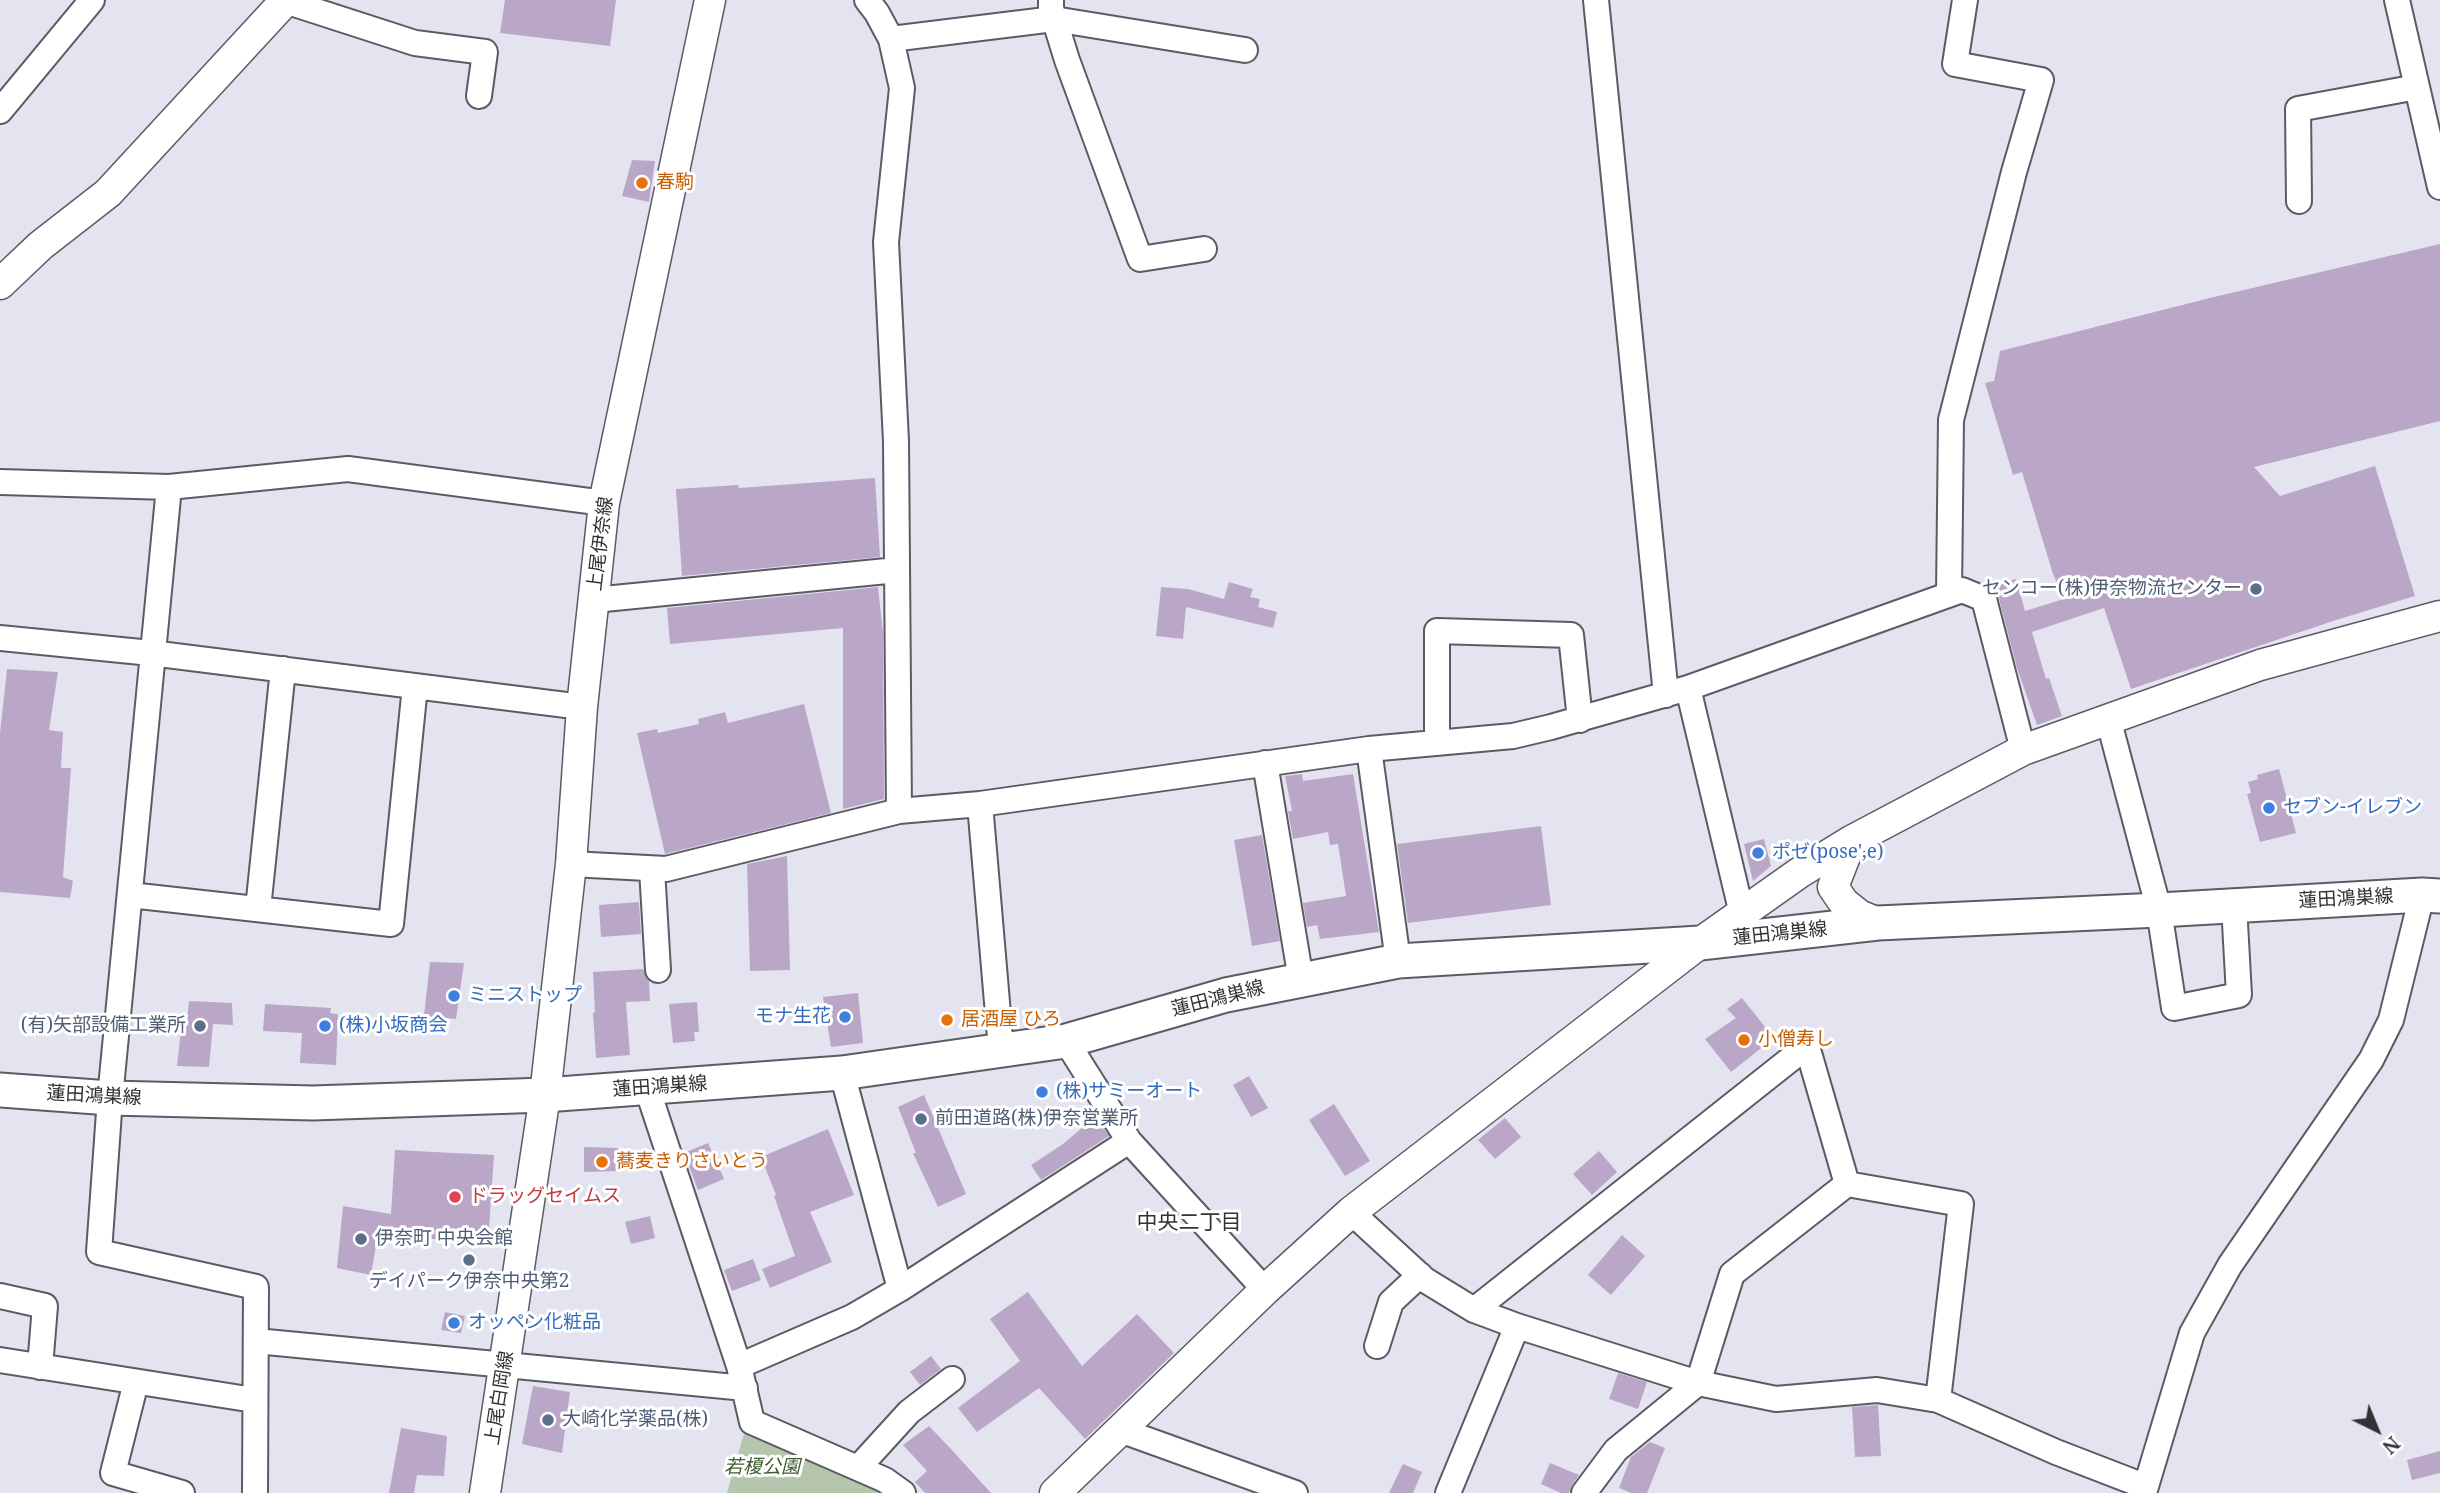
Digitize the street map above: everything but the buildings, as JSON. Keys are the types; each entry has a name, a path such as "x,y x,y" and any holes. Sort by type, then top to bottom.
{"main road":[{"name":"蓮田鴻巣線","path":"0,1090 110,1098 313,1103 545,1096 842,1073 1066,1041 1226,995 1398,961 1700,943 1878,923 2431,895"}],"street":[{"path":"0,111 92,0"},
{"name":"上尾伊奈線","path":"545,1096 571,864 582,707 604,503 710,0"},
{"path":"867,0 891,39 902,88 886,242 896,441 900,811"},
{"path":"1596,0 1677,692 1742,914"},
{"path":"1949,594 1951,419 2014,172 2041,80 1955,64 1965,0"},
{"path":"2398,0 2440,187"},
{"path":"0,284 40,246 127,174 285,1 415,43 485,52 479,96"},
{"path":"891,39 1053,10 1245,50"},
{"path":"1053,10 1067,60 1140,259 1204,249"},
{"path":"2298,201 2298,109 2417,87"},
{"path":"0,482 169,487 348,469 604,503"},
{"path":"169,487 110,1098 99,1252 256,1287 255,1493"},
{"path":"594,600 897,570"},
{"path":"571,864 666,869 900,811 980,804 1369,749 1513,736 1677,692 1962,590 1984,599 2024,750"},
{"path":"1055,1493 1265,1290 1351,1212 1700,943 1851,841 2024,750 2260,665 2440,616"},
{"path":"1437,743 1437,631 1571,635 1580,720"},
{"path":"0,638 151,653 582,707"},
{"path":"258,909 283,669"},
{"path":"130,895 391,924 415,686"},
{"path":"2108,718 2160,910 2174,1008 2239,995 2234,905"},
{"path":"1369,749 1398,961"},
{"path":"1265,764 1301,980"},
{"path":"980,804 1001,1049"},
{"path":"1851,841 1833,887 1844,903 1859,915 1878,923"},
{"path":"652,869 658,970"},
{"path":"1351,1212 1420,1275 1474,1310 1517,1326 1698,1383 1776,1399 1877,1390 1938,1400 2144,1490 2192,1333 2230,1265 2371,1060 2390,1020 2431,895"},
{"path":"1066,1041 1129,1141 1265,1290"},
{"path":"1474,1310 1807,1046 1847,1184"},
{"path":"842,1073 900,1289"},
{"path":"647,1088 742,1377 752,1422 885,1480 903,1493"},
{"name":"上尾白岡線","path":"485,1493 545,1096"},
{"path":"256,1341 505,1365 742,1377 900,1289 1129,1141"},
{"path":"1584,1493 1616,1450 1698,1383 1732,1274 1847,1184 1961,1204 1938,1400"},
{"path":"1377,1346 1391,1302 1420,1275"},
{"path":"0,1296 45,1306 40,1367"},
{"path":"1448,1493 1517,1326"},
{"path":"1,1367 40,1367 254,1400"},
{"path":"858,1468 909,1412 952,1379"},
{"path":"136,1382 113,1473 182,1493"},
{"path":"1120,1430 1268,1489 1295,1493"}],"green space":[{"name":"若榎公園","path":"745,1430 880,1491 880,1493 727,1493"}],"place":[{"name":"春駒","path":"642,183"},
{"name":"センコー(株)伊奈物流センター","path":"2256,589"},
{"name":"セブン-イレブン","path":"2269,808"},
{"name":"ポゼ(pose',e)","path":"1758,853"},
{"name":"ミニストップ","path":"454,996"},
{"name":"モナ生花","path":"845,1017"},
{"name":"居酒屋 ひろ","path":"947,1020"},
{"name":"(有)矢部設備工業所","path":"200,1026"},
{"name":"(株)小坂商会","path":"325,1026"},
{"name":"小僧寿し","path":"1744,1040"},
{"name":"(株)サミーオート","path":"1042,1092"},
{"name":"前田道路(株)伊奈営業所","path":"921,1119"},
{"name":"蕎麦きりさいとう","path":"602,1162"},
{"name":"ドラッグセイムス","path":"455,1197"},
{"name":"伊奈町 中央会館","path":"361,1239"},
{"name":"デイパーク伊奈中央第2","path":"469,1260"},
{"name":"オッペン化粧品","path":"454,1323"},
{"name":"大崎化学薬品(株)","path":"548,1420"}],"district":[{"name":"中央二丁目","path":"1189,1223"}]}
